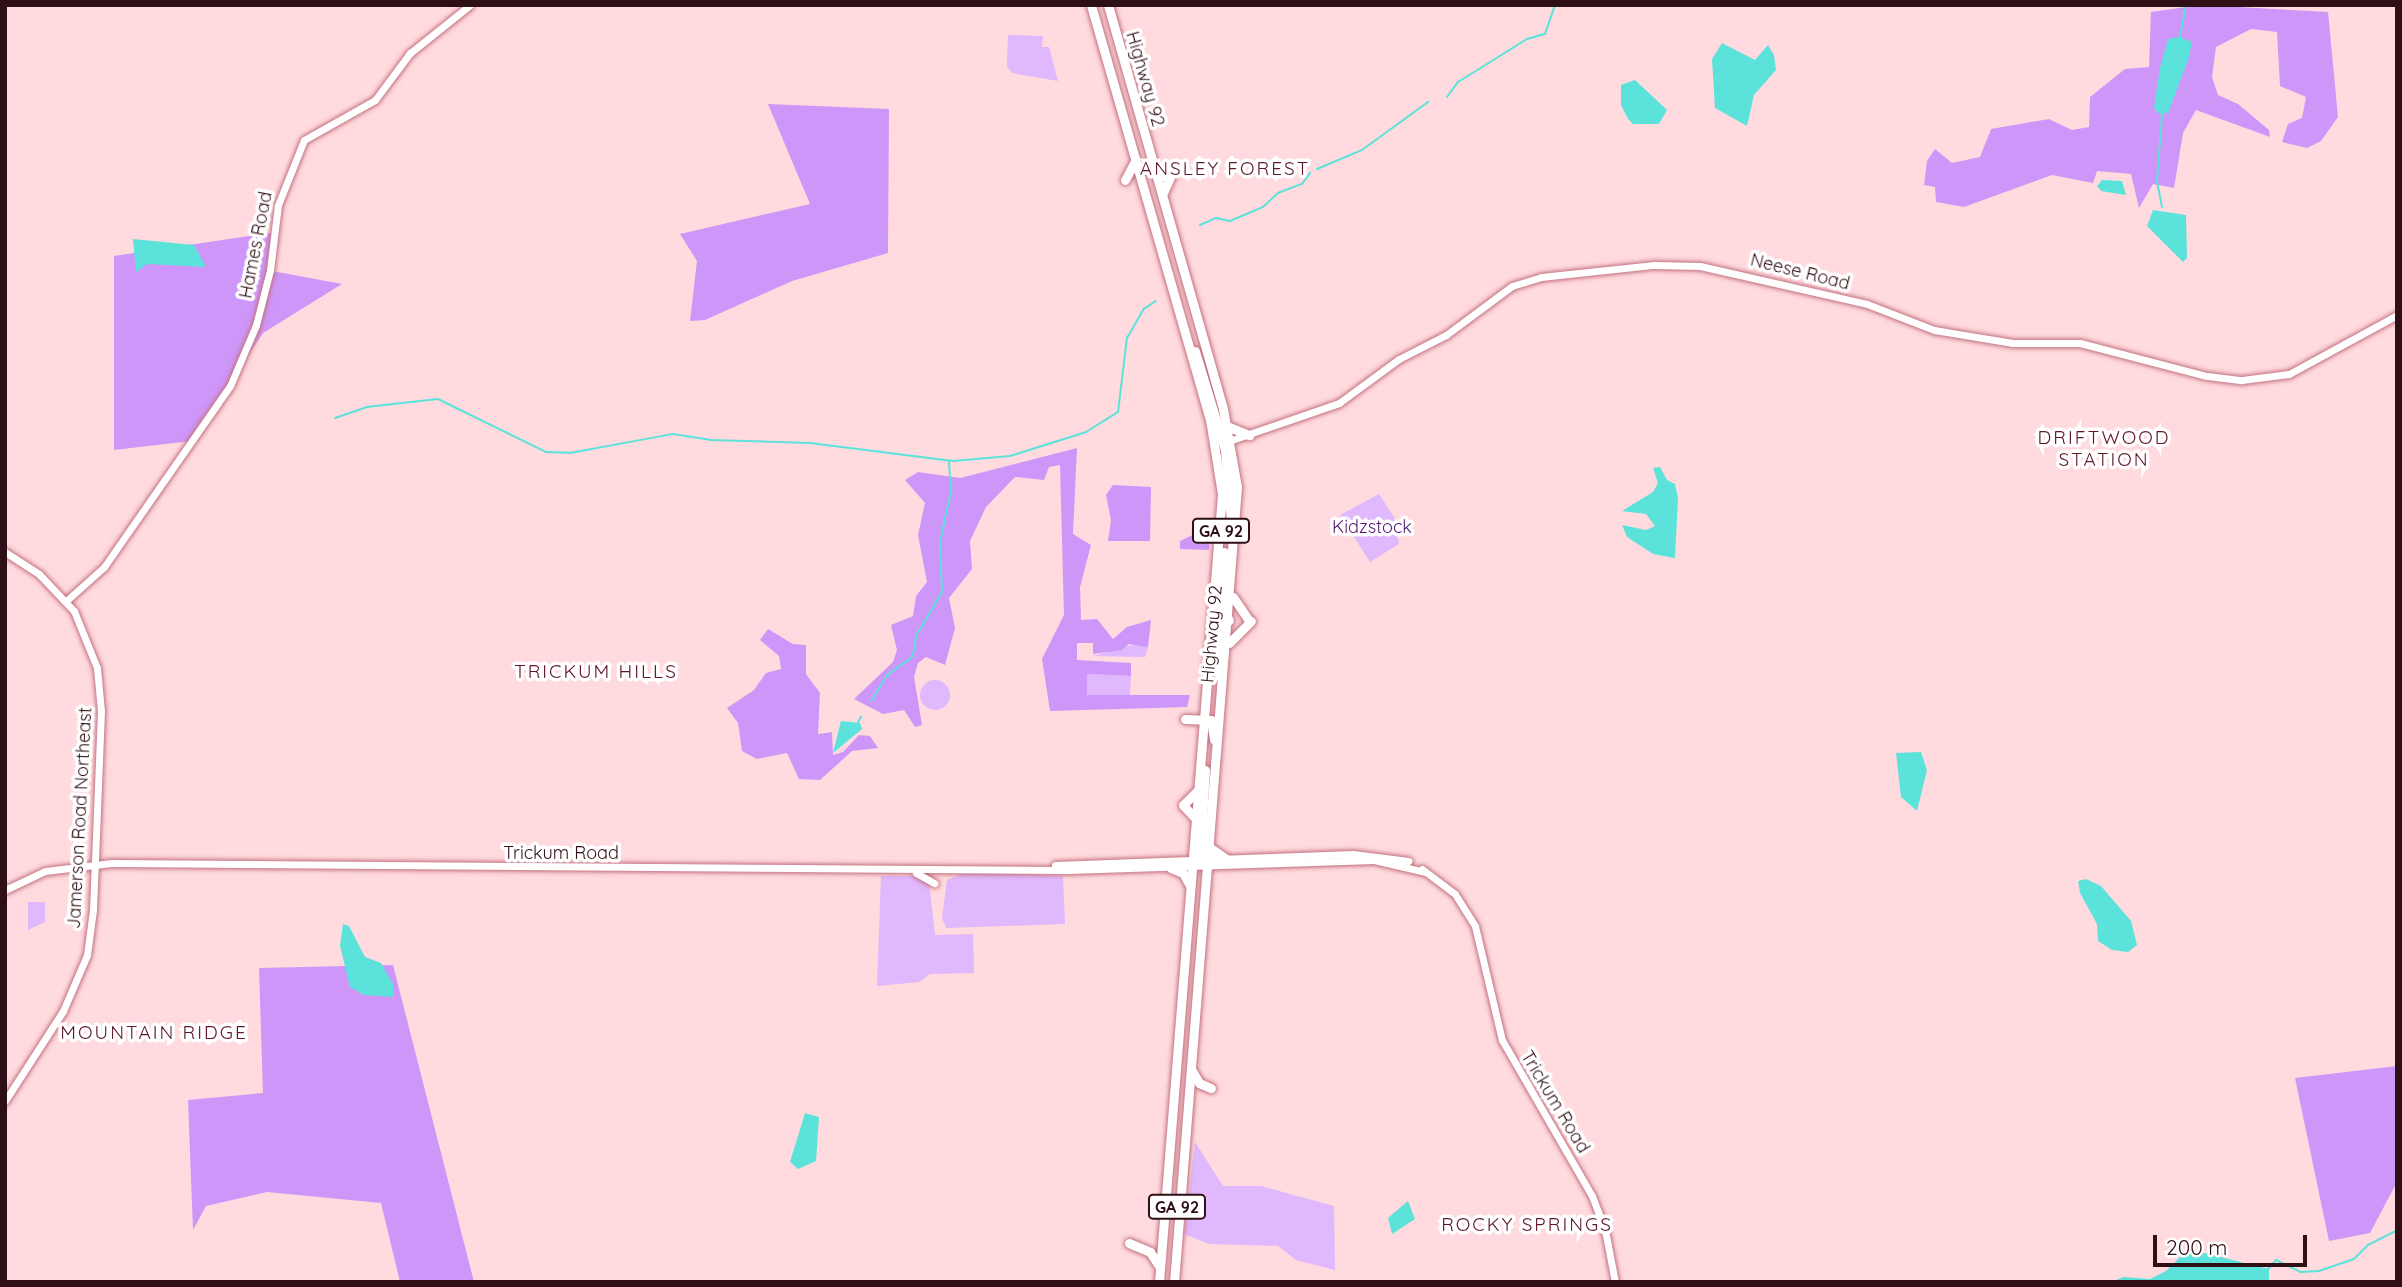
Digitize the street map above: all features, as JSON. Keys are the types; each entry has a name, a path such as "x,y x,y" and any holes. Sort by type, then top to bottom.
{"main road":[{"name":"Highway 92","path":"1091,5 1186,337 1206,377 1223,442 1221,533 1193,851 1200,864 1190,1067 1174,1282"},
{"name":"Highway 92","path":"1108,5 1228,426 1223,442"},
{"path":"1125,180 1135,159"},
{"path":"1163,198 1164,185 1172,173"},
{"path":"1228,426 1246,436 1234,457"},
{"name":"Highway 92","path":"1159,1282 1190,889 1209,847 1227,647 1226,619 1236,550 1234,457 1223,442"},
{"path":"1223,442 1236,550"},
{"path":"1221,533 1222,607 1226,619 1219,663 1222,699"},
{"path":"1227,647 1236,632 1250,621 1238,609 1232,590"},
{"path":"1203,735 1195,722 1185,719 1205,719 1213,724 1217,764"},
{"path":"1200,864 1202,746"},
{"path":"1196,819 1183,805 1199,789"},
{"path":"1209,847 1229,861"},
{"path":"1181,862 1193,851"},
{"path":"1171,868 1183,873 1190,889"},
{"path":"1187,1103 1196,1091 1211,1088 1196,1080 1190,1067"},
{"path":"1129,1243 1150,1252 1159,1266"}],"street":[{"name":"Hames Road","path":"66,601 104,567 230,386 256,325 270,270 278,205 304,140 375,100 410,53 470,5"},
{"name":"Neese Road","path":"1223,442 1336,405 1380,373 1446,335 1517,283 1654,265 1691,265 1765,278 1874,306 1934,330 2013,343 2080,344 2228,380 2289,374 2397,315"},
{"name":"Jamerson Road Northeast","path":"5,552 39,574 66,601 90,645 101,687 92,928 83,966 62,1011 5,1101"},
{"name":"Trickum Road","path":"5,890 45,871 95,864 884,869 1171,868 1229,861 1373,854 1408,860 1455,894 1475,926 1502,1040 1592,1195 1605,1230 1615,1282"},
{"name":"Trickum Road","path":"1026,868 1181,862 1200,864 1374,860 1425,872"},
{"path":"884,869 921,873 934,883"}],"green space":[{"path":"1008,35 1043,36 1042,47 1049,47 1058,81 1012,73 1007,66"},
{"name":"Kidzstock","path":"1379,494 1394,517 1399,544 1370,562 1340,515"},
{"path":"1139,643 1148,647 1145,657 1093,656"},
{"path":"1087,674 1131,676 1130,697 1086,695"},
{"path":"935,680 941,681 949,689 949,701 941,709 935,710 929,709 921,701 920,695 921,689 929,681"},
{"path":"966,872 1063,876 1065,924 946,928 942,918 947,880"},
{"path":"881,876 916,876 929,882 935,935 973,934 974,973 930,974 919,982 877,986"},
{"path":"28,902 45,902 45,922 28,930"},
{"path":"1195,1142 1223,1186 1261,1186 1334,1206 1335,1270 1296,1260 1278,1246 1209,1244 1184,1234"}],"shaded area":[{"path":"2201,5 2328,12 2338,117 2321,141 2307,148 2282,142 2288,124 2302,118 2306,97 2280,86 2277,32 2251,29 2216,47 2212,77 2218,95 2238,104 2269,130 2270,137 2196,110 2183,133 2174,188 2153,184 2139,208 2131,174 2097,171 2093,183 2052,175 1964,207 1936,202 1935,187 1924,185 1927,161 1935,149 1952,163 1980,157 1991,129 2049,119 2072,130 2089,127 2090,97 2125,69 2149,67 2151,12"},
{"path":"768,104 889,109 888,253 792,281 705,320 690,321 697,261 680,234 810,204"},
{"path":"277,232 272,271 342,284 263,333 191,441 114,450 114,256"},
{"path":"1077,448 1073,534 1091,545 1080,587 1081,620 1097,619 1113,639 1127,627 1151,620 1148,647 1129,644 1122,650 1093,654 1093,643 1077,643 1077,660 1131,663 1131,676 1087,674 1087,695 1190,695 1187,707 1050,711 1042,659 1064,615 1060,465 1049,467 1044,480 1015,477 986,507 970,541 972,569 949,598 955,628 945,665 926,657 918,663 914,677 922,725 915,727 904,710 883,714 854,699 893,662 897,650 891,625 913,616 916,596 927,582 918,535 925,503 905,480 918,472 960,478"},
{"path":"1113,485 1151,487 1150,541 1108,541 1111,520 1106,495"},
{"path":"1201,531 1211,531 1209,550 1180,549 1180,541"},
{"path":"768,629 793,644 806,645 806,674 820,693 818,734 832,732 833,755 843,752 859,735 870,736 878,748 852,751 820,780 799,779 787,753 757,759 742,751 738,723 727,708 754,690 766,673 781,669 779,656 760,640"},
{"path":"393,965 474,1282 400,1282 381,1203 267,1192 206,1206 193,1230 188,1100 263,1093 259,968"},
{"path":"2397,1066 2397,1182 2370,1233 2329,1241 2295,1078"}],"water":[{"path":"2179,37 2192,42 2189,57 2168,113 2159,114 2154,108 2160,68 2168,39"},
{"path":"1722,43 1755,60 1768,45 1774,55 1776,70 1754,95 1747,126 1715,108 1712,59"},
{"path":"1635,80 1667,110 1659,124 1633,124 1628,119 1621,105 1621,85"},
{"path":"2102,180 2122,181 2126,195 2101,191 2097,186"},
{"path":"2153,210 2186,215 2187,258 2183,262 2147,226"},
{"path":"133,239 194,245 206,267 147,264 136,272"},
{"path":"1660,467 1667,480 1675,484 1678,498 1675,558 1653,554 1627,537 1622,525 1646,530 1655,526 1646,514 1622,511 1653,492 1658,483 1653,468"},
{"path":"841,721 860,723 862,729 833,753"},
{"path":"1921,752 1927,770 1917,811 1901,797 1896,753"},
{"path":"2086,879 2101,886 2131,921 2137,945 2128,952 2112,950 2098,941 2097,924 2080,893 2078,881"},
{"path":"343,924 349,926 365,957 381,963 393,984 393,997 364,995 350,987 340,946"},
{"path":"805,1113 819,1117 816,1161 798,1169 790,1162"},
{"path":"1408,1201 1415,1219 1392,1234 1388,1218"},
{"path":"2188,1249 2269,1269 2269,1280 2112,1282 2123,1277 2150,1279 2166,1271"}],"waterway":[{"path":"1447,97 1458,82 1527,39 1545,34 1555,5"},
{"path":"2180,38 2186,5"},
{"path":"1317,169 1362,150 1428,102"},
{"path":"2162,114 2157,181 2162,207"},
{"path":"1200,225 1216,218 1230,221 1263,207 1278,193 1302,184 1310,173"},
{"path":"335,418 367,407 438,399 546,452 570,453 673,434 710,440 810,443 953,461 1010,456 1086,432 1118,412 1127,338 1144,309 1156,301"},
{"path":"871,701 887,675 913,656 916,636 942,592 940,542 951,491 949,462"},
{"path":"858,722 861,717"},
{"path":"2268,1269 2276,1260 2301,1272 2319,1271 2354,1259 2368,1245 2397,1230"}],"district":[{"name":"ANSLEY FOREST","path":"1225,169"},
{"name":"DRIFTWOOD STATION","path":"2104,449"},
{"name":"TRICKUM HILLS","path":"596,672"},
{"name":"MOUNTAIN RIDGE","path":"154,1033"},
{"name":"ROCKY SPRINGS","path":"1527,1225"}]}
